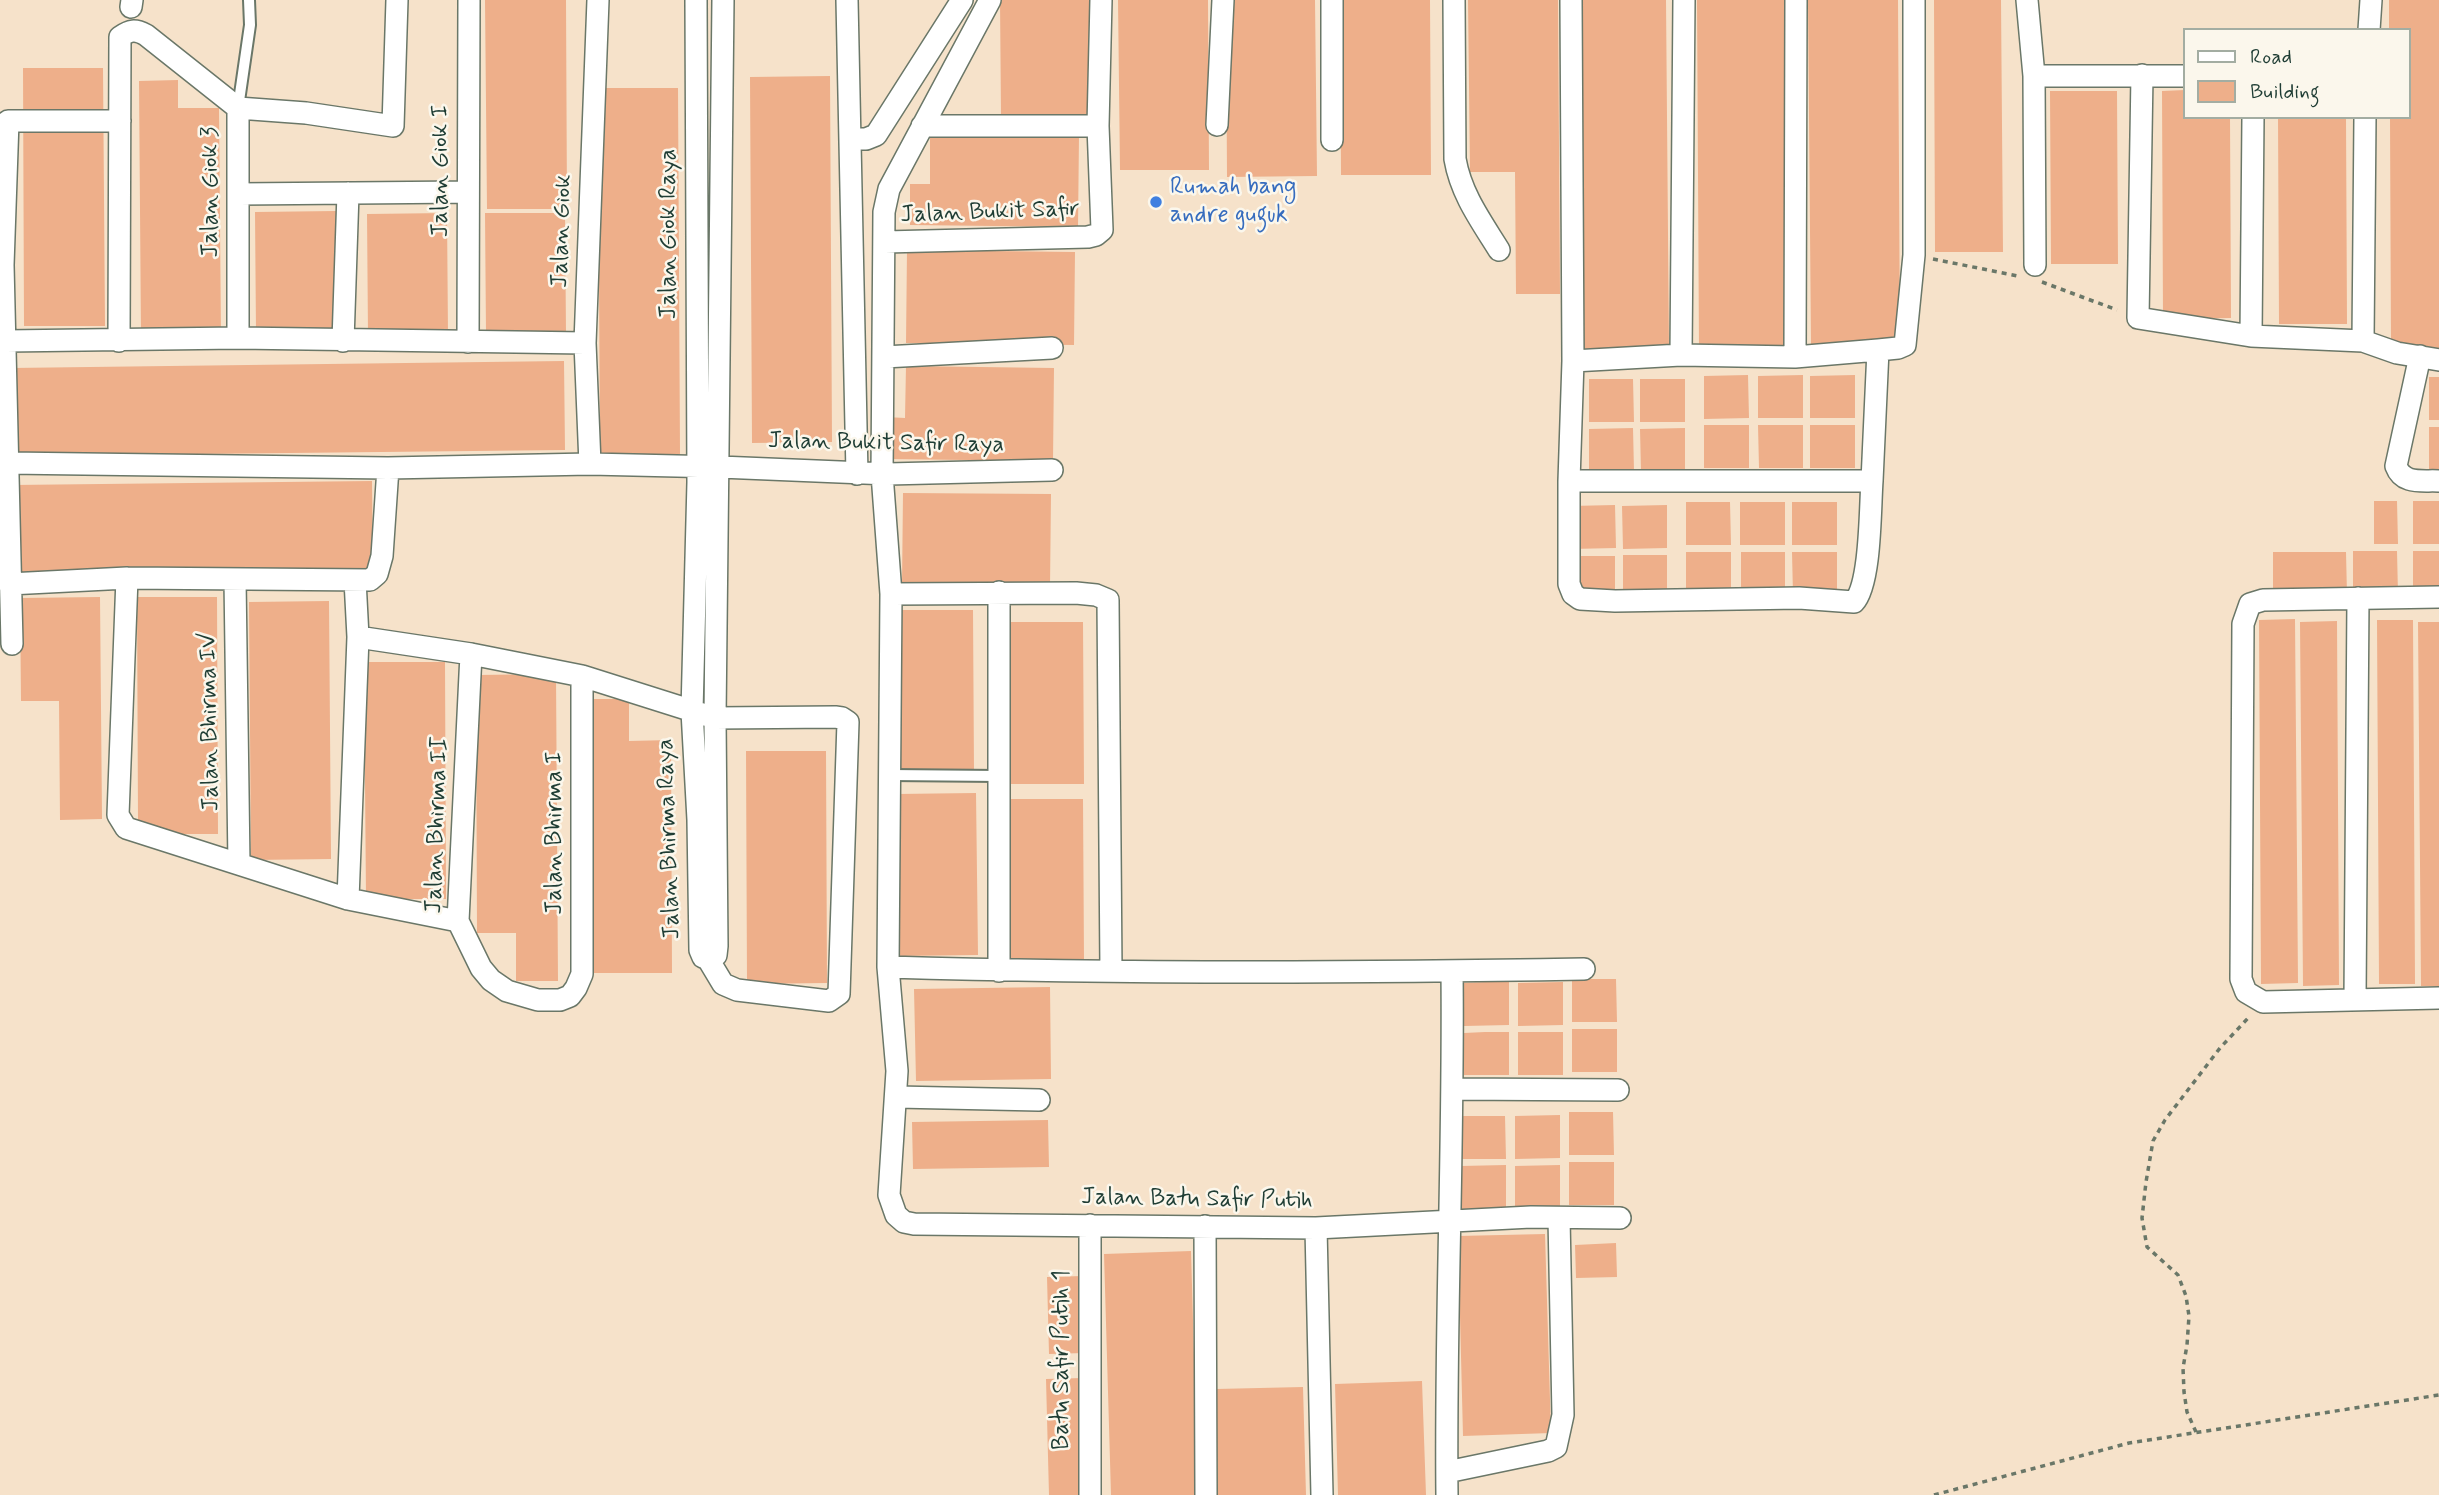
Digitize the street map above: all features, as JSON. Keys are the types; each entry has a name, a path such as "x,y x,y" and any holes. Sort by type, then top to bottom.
{"street":[{"path":"238,108 393,126 397,0"},
{"name":"Jalan Giok I","path":"468,342 469,0"},
{"name":"Jalan Giok","path":"590,464 585,343 598,0"},
{"name":"Jalan Giok Raya","path":"696,0 697,468"},
{"name":"Jalan Giok Raya","path":"720,467 723,0"},
{"path":"847,0 850,139 869,474 891,593 888,967 897,1097 1038,1100"},
{"path":"850,139 866,139 876,135 891,119 962,0"},
{"path":"869,474 884,357 886,200 916,133 990,0"},
{"path":"891,119 916,133 1098,126 1101,0"},
{"path":"1217,125 1223,0"},
{"path":"1332,0 1332,141"},
{"path":"1454,0 1457,172 1462,188 1499,250"},
{"path":"1571,0 1573,361 1569,584 1573,594 1580,599 1615,601 1799,598 1851,603 1860,596 1866,570 1878,351"},
{"path":"1681,355 1684,0"},
{"path":"1795,357 1796,0"},
{"path":"1573,361 1681,355 1795,357 1878,351 1900,348 1906,343 1914,255 1914,0"},
{"path":"2026,0 2034,76 2030,274"},
{"path":"2369,28 2371,0"},
{"name":"Jalan Giok 3","path":"120,121 120,37 129,30 146,35 238,108 239,338"},
{"path":"696,65 722,64"},
{"path":"2142,75 2138,318 2251,337 2363,341 2397,353 2429,358 2396,466 2399,474 2410,480 2439,481"},
{"path":"2034,76 2184,76"},
{"path":"2251,337 2253,119"},
{"path":"2363,341 2365,119"},
{"path":"12,644 3,265 8,121 120,121 120,341"},
{"name":"Jalan Bukit Safir","path":"885,242 1096,235 1102,230 1098,126"},
{"path":"239,194 467,192"},
{"path":"343,341 348,193"},
{"path":"6,341 239,338 585,343"},
{"path":"884,357 1052,348"},
{"name":"Jalan Bukit Safir Raya","path":"8,463 388,468 590,464 869,474 1052,470"},
{"name":"Jalan Bhirma Raya","path":"697,468 692,711 698,820 700,950 703,957 708,959 716,956 717,946 715,718 720,467"},
{"path":"9,584 127,578 370,580 380,567 388,468"},
{"path":"1569,481 1872,481"},
{"path":"127,578 118,815 125,828 348,899 458,921"},
{"name":"Jalan Bhirma IV","path":"235,579 239,864"},
{"path":"348,899 358,638 355,580"},
{"path":"999,592 999,971"},
{"path":"891,593 1076,593 1096,595 1108,600 1111,971"},
{"path":"2439,597 2254,602 2247,607 2243,624 2241,979 2246,992 2263,1002 2439,998"},
{"path":"2355,999 2358,598"},
{"path":"358,638 471,654 582,676 715,718 842,718 848,722 839,994 829,1001 737,990 723,984 708,959"},
{"name":"Jalan Bhirma II","path":"471,654 458,921 481,968 491,980 507,991 538,1000 560,1000 570,996 576,988"},
{"name":"Jalan Bhirma I","path":"576,988 582,974 582,676"},
{"path":"888,967 999,971 1584,969"},
{"path":"1447,1495 1453,1089 1452,971"},
{"path":"1453,1089 1618,1090"},
{"name":"Jalan Batu Safir Putih","path":"897,1097 889,1195 896,1215 904,1222 914,1224 1316,1228 1531,1217 1620,1218"},
{"path":"1447,1472 1548,1451 1556,1447 1563,1415 1559,1219"},
{"name":"Batu Safir Putih 1","path":"1090,1225 1090,1495"},
{"path":"1205,1226 1206,1495"},
{"path":"1316,1228 1322,1495"}],"lane":[{"path":"238,108 250,25 249,0"},
{"path":"890,775 999,776"}],"path":[{"path":"1914,255 2030,274 2138,318"},
{"path":"2197,1433 2187,1412 2184,1392 2183,1368 2189,1316 2186,1296 2178,1275 2147,1247 2142,1218 2146,1182 2154,1141 2165,1120 2220,1048 2263,1002"},
{"path":"1934,1495 2129,1443 2439,1395"}],"building":[{"path":"485,0 566,0 567,209 487,209"},
{"path":"1000,0 1089,0 1090,117 1001,117"},
{"path":"1118,0 1208,0 1209,170 1120,170"},
{"path":"1226,0 1315,0 1317,176 1227,177"},
{"path":"1340,0 1430,0 1431,175 1341,175"},
{"path":"1468,0 1558,0 1560,294 1516,294 1515,172 1470,172"},
{"path":"1577,0 1666,0 1669,350 1579,350"},
{"path":"1697,0 1786,0 1789,349 1699,350"},
{"path":"1808,0 1898,0 1900,346 1811,346"},
{"path":"1934,0 2001,0 2003,252 1935,252"},
{"path":"2389,0 2439,0 2439,350 2391,351 2390,119 2411,119 2411,28 2389,28"},
{"path":"23,68 103,68 105,326 24,326"},
{"path":"830,76 832,442 752,443 750,77"},
{"path":"178,80 178,108 219,108 221,338 141,339 139,81"},
{"path":"598,88 678,88 680,454 600,455"},
{"path":"2184,90 2184,119 2230,119 2231,318 2163,319 2162,91"},
{"path":"2050,91 2117,91 2118,264 2051,264"},
{"path":"2278,119 2346,119 2347,324 2279,324"},
{"path":"930,133 1079,135 1078,227 910,225 910,184 930,184"},
{"path":"336,211 336,333 256,333 255,212"},
{"path":"447,213 448,335 368,335 367,214"},
{"path":"485,213 565,213 566,334 486,334"},
{"path":"907,250 1075,252 1074,345 906,343"},
{"path":"564,361 565,450 13,456 11,368"},
{"path":"906,366 1054,368 1053,461 885,459 886,417 905,418"},
{"path":"1748,375 1749,418 1704,419 1704,376"},
{"path":"1803,375 1803,418 1758,418 1758,376"},
{"path":"1855,375 1855,418 1810,418 1810,376"},
{"path":"2429,377 2439,377 2439,420 2429,420"},
{"path":"1589,379 1633,379 1634,422 1589,422"},
{"path":"1640,379 1685,379 1685,422 1640,422"},
{"path":"1704,425 1749,425 1749,468 1704,468"},
{"path":"1758,425 1803,425 1803,468 1759,468"},
{"path":"1810,425 1855,425 1855,468 1810,468"},
{"path":"2429,427 2439,427 2439,470 2429,470"},
{"path":"1633,428 1634,471 1589,472 1589,429"},
{"path":"1685,428 1685,471 1641,472 1640,429"},
{"path":"372,481 373,570 12,575 12,485"},
{"path":"903,493 1051,494 1050,587 902,585"},
{"path":"2374,501 2397,501 2398,544 2374,544"},
{"path":"2413,501 2439,501 2439,544 2413,544"},
{"path":"1686,502 1730,502 1731,545 1686,545"},
{"path":"1740,502 1785,502 1785,545 1740,545"},
{"path":"1792,502 1837,502 1837,545 1792,545"},
{"path":"1615,505 1616,548 1571,549 1571,506"},
{"path":"1667,505 1667,548 1623,549 1622,506"},
{"path":"2353,551 2397,551 2398,594 2353,594"},
{"path":"2413,551 2439,551 2439,594 2413,594"},
{"path":"1686,552 1731,552 1731,595 1686,595"},
{"path":"1741,552 1785,552 1785,595 1741,595"},
{"path":"1792,552 1837,552 1837,595 1793,595"},
{"path":"2273,552 2346,552 2347,595 2273,595"},
{"path":"1623,555 1667,555 1667,598 1623,598"},
{"path":"1577,556 1615,556 1615,592 1577,592"},
{"path":"100,597 102,819 60,820 59,701 21,701 20,598"},
{"path":"137,597 217,597 218,834 177,834 140,828"},
{"path":"329,601 331,859 251,860 249,602"},
{"path":"893,610 973,610 974,772 894,772"},
{"path":"2295,619 2298,983 2261,984 2259,620"},
{"path":"2377,620 2413,620 2415,984 2379,984"},
{"path":"2337,621 2339,985 2303,986 2300,622"},
{"path":"1003,622 1083,622 1084,784 1004,784"},
{"path":"2418,622 2439,622 2439,986 2421,986"},
{"path":"364,662 445,662 446,899 366,899"},
{"path":"556,674 558,981 516,981 516,933 477,933 476,675"},
{"path":"590,699 629,699 629,741 671,740 672,973 592,973"},
{"path":"746,751 826,751 827,983 747,984"},
{"path":"976,793 978,955 897,956 896,794"},
{"path":"1003,799 1083,799 1084,960 1004,961"},
{"path":"1572,979 1616,979 1617,1022 1572,1022"},
{"path":"1509,982 1509,1025 1464,1026 1464,983"},
{"path":"1563,982 1563,1025 1518,1026 1518,983"},
{"path":"1050,987 1051,1079 916,1081 914,989"},
{"path":"1572,1029 1617,1029 1617,1072 1572,1072"},
{"path":"1509,1032 1509,1075 1464,1075 1464,1033"},
{"path":"1518,1032 1563,1032 1563,1075 1518,1075"},
{"path":"1569,1112 1613,1112 1614,1155 1569,1155"},
{"path":"1560,1115 1560,1158 1515,1159 1515,1116"},
{"path":"1461,1116 1505,1116 1506,1159 1461,1159"},
{"path":"1048,1120 1049,1167 913,1169 912,1122"},
{"path":"1569,1162 1614,1162 1614,1205 1569,1205"},
{"path":"1506,1165 1506,1208 1461,1209 1461,1166"},
{"path":"1560,1165 1560,1208 1515,1208 1515,1166"},
{"path":"1545,1234 1551,1433 1463,1436 1458,1236"},
{"path":"1616,1243 1617,1277 1576,1278 1575,1245"},
{"path":"1191,1251 1198,1495 1111,1495 1104,1254"},
{"path":"1083,1276 1085,1353 1049,1354 1047,1277"},
{"path":"1083,1378 1087,1495 1049,1495 1046,1379"},
{"path":"1422,1381 1426,1495 1338,1495 1335,1384"},
{"path":"1303,1387 1306,1495 1218,1495 1216,1389"}],"place":[{"name":"Rumah bang andre guguk","path":"1156,202"}]}
